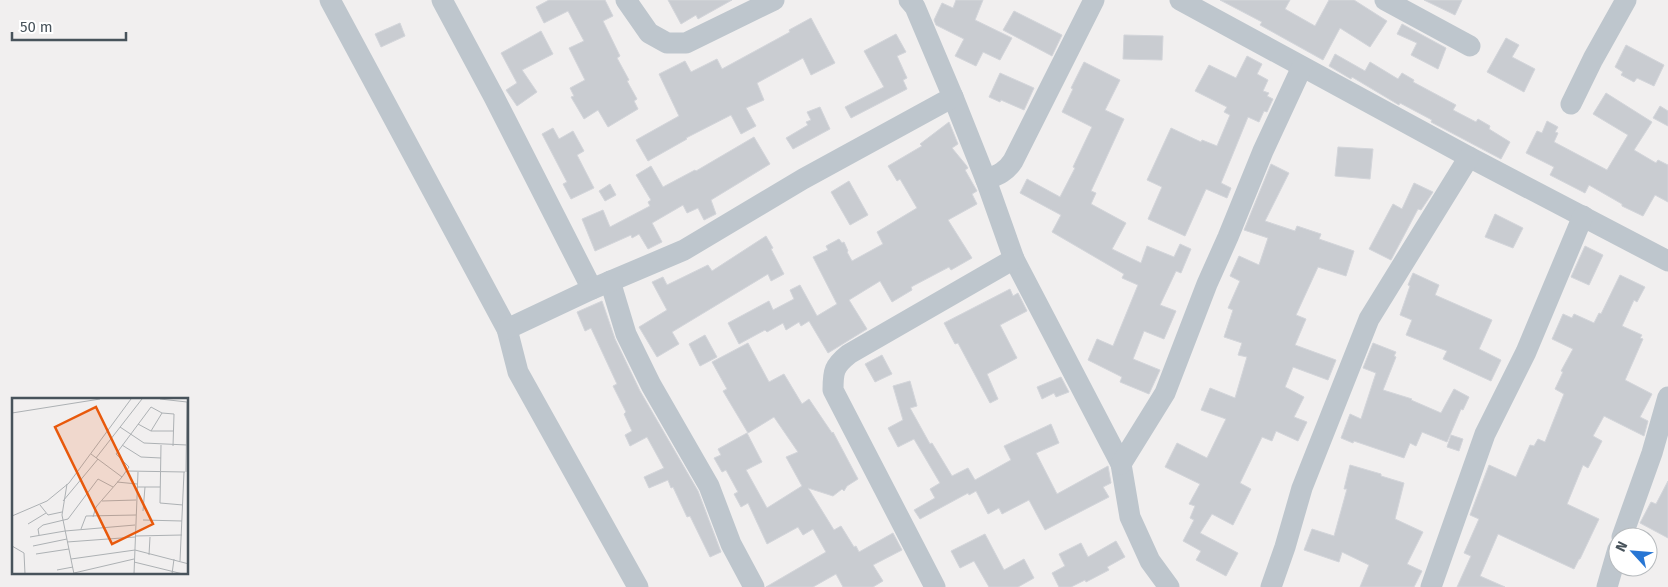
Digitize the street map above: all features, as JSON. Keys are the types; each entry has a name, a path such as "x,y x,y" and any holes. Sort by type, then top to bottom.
{"street":[{"path":"330,0 507,330 518,372 638,587"},
{"path":"442,0 494,97 601,285 651,385 708,486 731,544 754,587"},
{"path":"626,0 649,33 667,43 686,43 774,0"},
{"path":"986,180 1002,174 1009,168 1094,0"},
{"path":"1180,0 1468,157 1668,261"},
{"path":"1385,0 1470,46"},
{"path":"1571,104 1593,59 1626,0"},
{"path":"914,2 986,180 1014,259 1121,464 1130,517 1150,561 1169,587"},
{"path":"1121,464 1164,393 1206,284 1228,237 1263,151 1302,67"},
{"path":"507,330 601,285 684,250 803,179 953,97"},
{"path":"1272,587 1286,547 1302,488 1368,319 1468,157"},
{"path":"1431,587 1486,434 1526,352 1583,216"},
{"path":"935,587 833,390 833,375 838,362 850,354 1014,259"},
{"path":"1626,527 1652,453 1668,397"}],"building":[{"path":"549,0 605,0 613,16 603,21 620,56 617,58 637,99 634,101 638,109 608,127 598,110 584,119 571,97 574,96 570,88 585,80 569,48 584,41 568,11 544,23 536,7"},
{"path":"668,0 732,0 698,19 696,15 681,24"},
{"path":"956,0 983,0 975,20 1012,38 1000,60 983,52 976,66 955,56 964,39 936,25 934,20 942,3 953,8"},
{"path":"1220,0 1290,0 1285,9 1315,26 1329,0 1354,0 1387,21 1370,47 1340,28 1323,60 1260,25 1262,22"},
{"path":"1424,0 1462,0 1455,15"},
{"path":"1014,11 1062,35 1052,56 1003,30"},
{"path":"811,18 835,63 811,75 803,58 757,83 764,100 746,108 756,126 741,134 731,115 686,138 648,161 636,140 679,116 659,74 685,61 691,72 717,59 722,69 790,32 789,30"},
{"path":"400,23 405,36 381,47 375,34"},
{"path":"1402,24 1446,48 1438,69 1411,55 1417,43 1397,34"},
{"path":"541,31 553,54 522,70 537,92 517,106 506,90 517,83 501,53"},
{"path":"896,34 906,52 897,56 907,78 903,80 907,89 851,118 845,107 884,87 864,51"},
{"path":"1124,35 1163,36 1162,60 1123,59"},
{"path":"1506,38 1519,45 1512,57 1535,69 1524,92 1487,72"},
{"path":"1626,45 1664,65 1654,86 1637,78 1634,82 1621,75 1623,72 1615,67"},
{"path":"1335,54 1365,71 1370,62 1398,79 1402,73 1414,80 1413,82 1456,105 1453,110 1476,122 1478,119 1490,126 1489,129 1510,142 1501,159 1329,66"},
{"path":"1247,56 1262,64 1257,74 1268,80 1263,91 1269,93 1267,96 1273,99 1267,112 1264,111 1259,122 1248,117 1221,183 1231,188 1227,198 1206,189 1185,236 1148,219 1162,187 1147,180 1171,128 1201,142 1202,140 1217,146 1230,115 1224,112 1227,107 1195,91 1209,65 1236,78"},
{"path":"1084,62 1120,80 1105,110 1124,119 1091,191 1096,193 1091,204 1126,223 1112,249 1141,263 1147,246 1174,257 1180,244 1191,249 1181,273 1176,271 1160,305 1176,311 1164,339 1144,331 1133,359 1160,370 1149,394 1120,382 1122,377 1088,360 1097,339 1113,346 1138,285 1122,278 1124,274 1052,232 1061,215 1020,193 1027,179 1060,197 1075,168 1073,167 1092,127 1062,112"},
{"path":"1000,73 1034,88 1024,110 989,97"},
{"path":"1606,93 1652,122 1634,150 1656,163 1658,160 1668,165 1668,202 1655,195 1643,216 1622,206 1622,204 1589,185 1585,193 1550,175 1554,167 1526,153 1537,131 1542,133 1547,121 1558,127 1555,132 1558,133 1554,142 1607,170 1628,135 1593,114"},
{"path":"1660,106 1668,111 1668,126 1653,118"},
{"path":"820,107 830,129 793,149 786,138 808,125 806,122 811,120 807,112"},
{"path":"949,122 958,144 952,148 968,168 965,170 977,191 972,194 977,204 948,220 972,258 951,270 949,267 911,287 912,290 892,302 880,281 849,300 867,329 828,353 809,321 801,326 799,322 786,330 783,323 739,344 728,323 769,301 773,310 794,299 790,290 800,285 817,316 837,304 813,257 828,250 826,246 839,239 842,243 844,242 852,261 883,244 877,232 917,208 900,179 897,181 888,166 922,146 920,144"},
{"path":"553,128 559,139 573,131 584,151 577,155 594,188 571,199 563,184 567,182 542,134"},
{"path":"754,137 770,164 711,200 716,214 704,220 698,208 687,213 683,205 652,223 662,242 648,249 639,234 632,238 631,235 595,251 582,219 603,210 610,227 650,206 648,202 651,200 636,175 651,166 663,187 696,171"},
{"path":"1338,147 1373,149 1370,179 1335,176"},
{"path":"1271,164 1289,173 1265,221 1295,231 1297,226 1321,234 1319,239 1354,251 1346,276 1318,267 1296,315 1306,319 1295,345 1336,360 1328,380 1293,367 1285,387 1304,397 1294,417 1307,422 1298,441 1276,431 1272,441 1262,437 1240,483 1251,489 1233,525 1212,514 1200,533 1238,553 1226,576 1196,560 1201,551 1183,541 1194,520 1190,518 1195,506 1189,504 1200,484 1165,467 1177,443 1207,458 1226,419 1201,410 1210,388 1235,398 1247,357 1238,355 1242,343 1224,337 1233,310 1228,308 1240,281 1230,276 1239,256 1259,265 1268,238 1244,230"},
{"path":"849,181 868,215 850,225 831,192"},
{"path":"1414,183 1433,192 1421,210 1418,209 1391,260 1369,249 1393,204 1402,209"},
{"path":"610,184 616,195 605,201 599,191"},
{"path":"1495,214 1523,228 1513,248 1485,237"},
{"path":"766,236 784,274 771,281 768,274 672,332 679,344 657,357 639,327 667,310 652,282 663,277 667,285 708,265 712,271"},
{"path":"1585,246 1603,255 1589,285 1571,277"},
{"path":"1413,273 1439,285 1435,295 1492,320 1479,349 1501,360 1491,381 1443,359 1447,351 1406,335 1412,320 1400,315"},
{"path":"1620,275 1645,287 1637,302 1634,300 1622,326 1642,335 1640,338 1643,339 1625,380 1652,394 1640,417 1648,421 1644,436 1604,416 1593,436 1602,441 1588,468 1583,465 1567,504 1599,519 1580,559 1574,569 1498,534 1480,576 1505,587 1457,587 1471,556 1464,553 1479,519 1470,515 1489,465 1516,477 1530,445 1534,446 1538,439 1545,442 1564,394 1555,389 1563,372 1561,371 1573,349 1552,339 1563,314 1572,318 1574,314 1594,323 1599,313 1601,314"},
{"path":"1010,289 1013,296 1018,293 1027,311 1000,325 1017,358 987,374 998,399 990,403 958,343 955,344 944,323"},
{"path":"602,301 615,339 640,391 698,491 721,552 710,557 690,516 687,517 668,480 649,488 644,477 664,468 647,437 630,446 625,435 632,431 624,414 626,412 613,386 617,384 591,328 585,331 577,312"},
{"path":"705,335 717,357 700,366 689,344"},
{"path":"748,343 769,382 784,374 802,404 809,399 833,432 858,479 847,486 844,491 842,489 833,496 808,488 834,530 841,526 859,552 893,533 902,550 873,565 883,581 873,587 843,587 836,574 813,587 766,587 826,552 813,529 803,535 798,527 767,544 748,503 741,507 734,494 738,492 726,470 722,472 714,458 721,455 718,449 747,433 762,462 746,470 767,508 802,486 786,457 798,452 774,417 748,433 723,391 727,389 712,362"},
{"path":"1373,343 1396,352 1394,356 1396,357 1383,390 1412,399 1441,413 1454,389 1469,397 1463,410 1461,409 1447,442 1422,432 1416,446 1410,443 1404,458 1341,438 1350,414 1361,419 1376,373 1363,368"},
{"path":"882,355 892,374 875,382 865,364"},
{"path":"1061,377 1069,392 1056,397 1054,393 1042,399 1037,387"},
{"path":"910,381 917,406 910,408 930,444 932,443 952,476 968,468 975,480 1011,460 1004,446 1051,424 1059,443 1036,453 1057,494 1108,466 1111,483 1103,487 1109,497 1045,530 1029,500 1002,514 999,508 988,514 976,491 969,495 968,493 920,519 914,510 935,498 930,489 940,483 914,439 898,447 888,428 903,420 893,386"},
{"path":"1451,435 1463,439 1459,451 1447,447"},
{"path":"1350,465 1404,483 1395,519 1423,532 1407,564 1422,571 1414,587 1360,587 1369,565 1342,552 1339,562 1304,550 1312,529 1334,536 1347,489 1344,489"},
{"path":"1668,481 1668,538 1658,533 1658,527 1647,527 1640,523 1651,502 1656,504"},
{"path":"985,534 1004,570 1024,559 1034,578 1018,587 989,587 974,561 960,568 951,551"},
{"path":"1116,541 1125,557 1107,567 1109,570 1086,582 1085,580 1071,587 1059,587 1052,573 1065,566 1059,554 1081,543 1088,557"}]}
